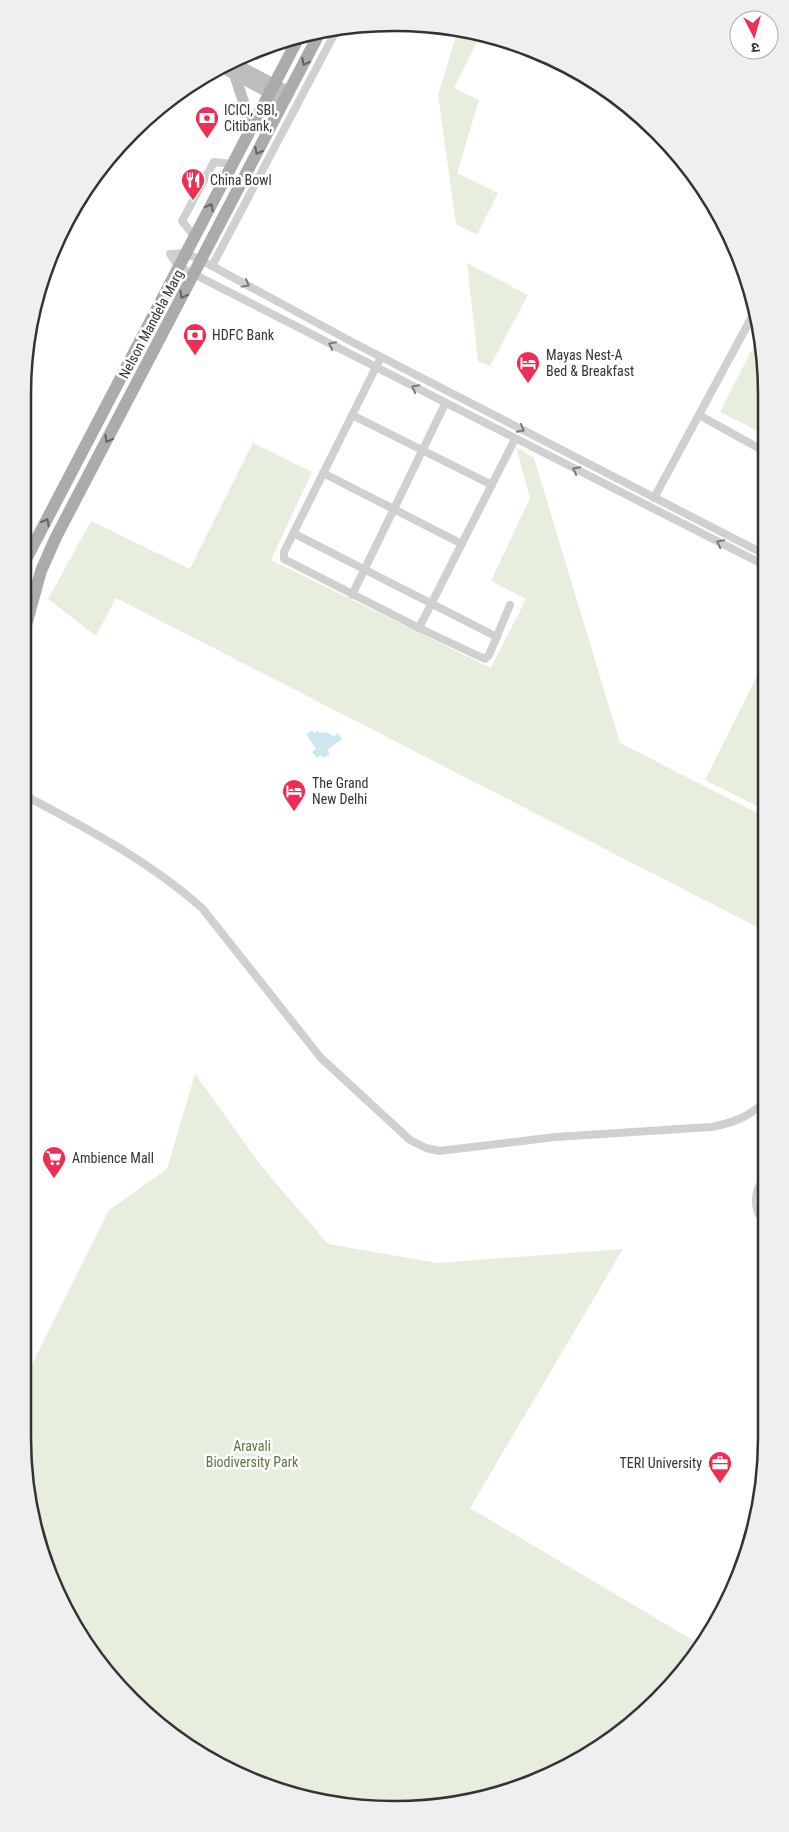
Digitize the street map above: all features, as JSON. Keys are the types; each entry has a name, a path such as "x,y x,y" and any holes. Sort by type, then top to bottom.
{"main road":[{"name":"Nelson Mandela Marg","path":"31,606 41,572 56,537 194,274 207,263 252,176 286,99 316,40"},
{"name":"Nelson Mandela Marg","path":"31,548 252,128 267,85 292,46"}],"street":[{"path":"252,176 295,110 333,36"},
{"path":"239,67 286,99 295,110"},
{"path":"230,71 267,85"},
{"path":"234,73 252,128"},
{"path":"194,236 182,221 214,162 233,164"},
{"path":"185,253 381,357 758,551"},
{"path":"178,266 445,404 758,562"},
{"path":"654,498 750,320"},
{"path":"381,357 284,552 286,562 485,659 488,657 510,605"},
{"path":"352,595 445,404"},
{"path":"474,418 477,406"},
{"path":"352,415 492,485"},
{"path":"699,415 758,448"},
{"path":"419,628 515,439"},
{"path":"323,473 462,544"},
{"path":"293,533 497,637"},
{"path":"31,799 128,851 180,888 202,908 321,1058 384,1118 410,1140 426,1148 439,1151 555,1136 710,1127 733,1123 758,1108"},
{"path":"758,1187 755,1202 758,1212"}],"green space":[{"path":"456,36 477,41 454,88 479,100 457,173 498,193 477,235 456,224 438,95"},
{"path":"467,263 528,295 490,366 478,361"},
{"path":"755,345 758,431 720,412"},
{"path":"253,443 312,472 271,560 491,668 526,599 491,581 530,498 516,447 534,458 620,743 758,813 758,927 116,598 96,636 48,599 91,521 190,569"},
{"path":"758,674 758,806 705,780"},
{"name":"Aravali Biodiversity Park","path":"195,1074 262,1167 328,1244 438,1263 623,1249 470,1508 695,1642 668,1677 634,1711 616,1726 576,1752 534,1773 511,1781 465,1794 442,1798 394,1801 371,1800 347,1798 300,1788 255,1773 234,1763 193,1740 173,1726 121,1677 106,1659 80,1619 59,1577 44,1532 34,1485 32,1461 31,1367 109,1210 167,1169"}],"water":[{"path":"312,730 314,733 318,731 319,733 326,732 334,736 338,733 342,739 327,750 330,754 324,758 321,755 317,758 312,752 316,749 306,734"}],"place":[{"name":"ICICI, SBI, Citibank,","path":"207,139"},
{"name":"China Bowl","path":"193,201"},
{"name":"HDFC Bank","path":"195,356"},
{"name":"Mayas Nest-A Bed & Breakfast","path":"528,384"},
{"name":"The Grand New Delhi","path":"294,812"},
{"name":"Ambience Mall","path":"54,1179"},
{"name":"TERI University","path":"720,1484"}]}
